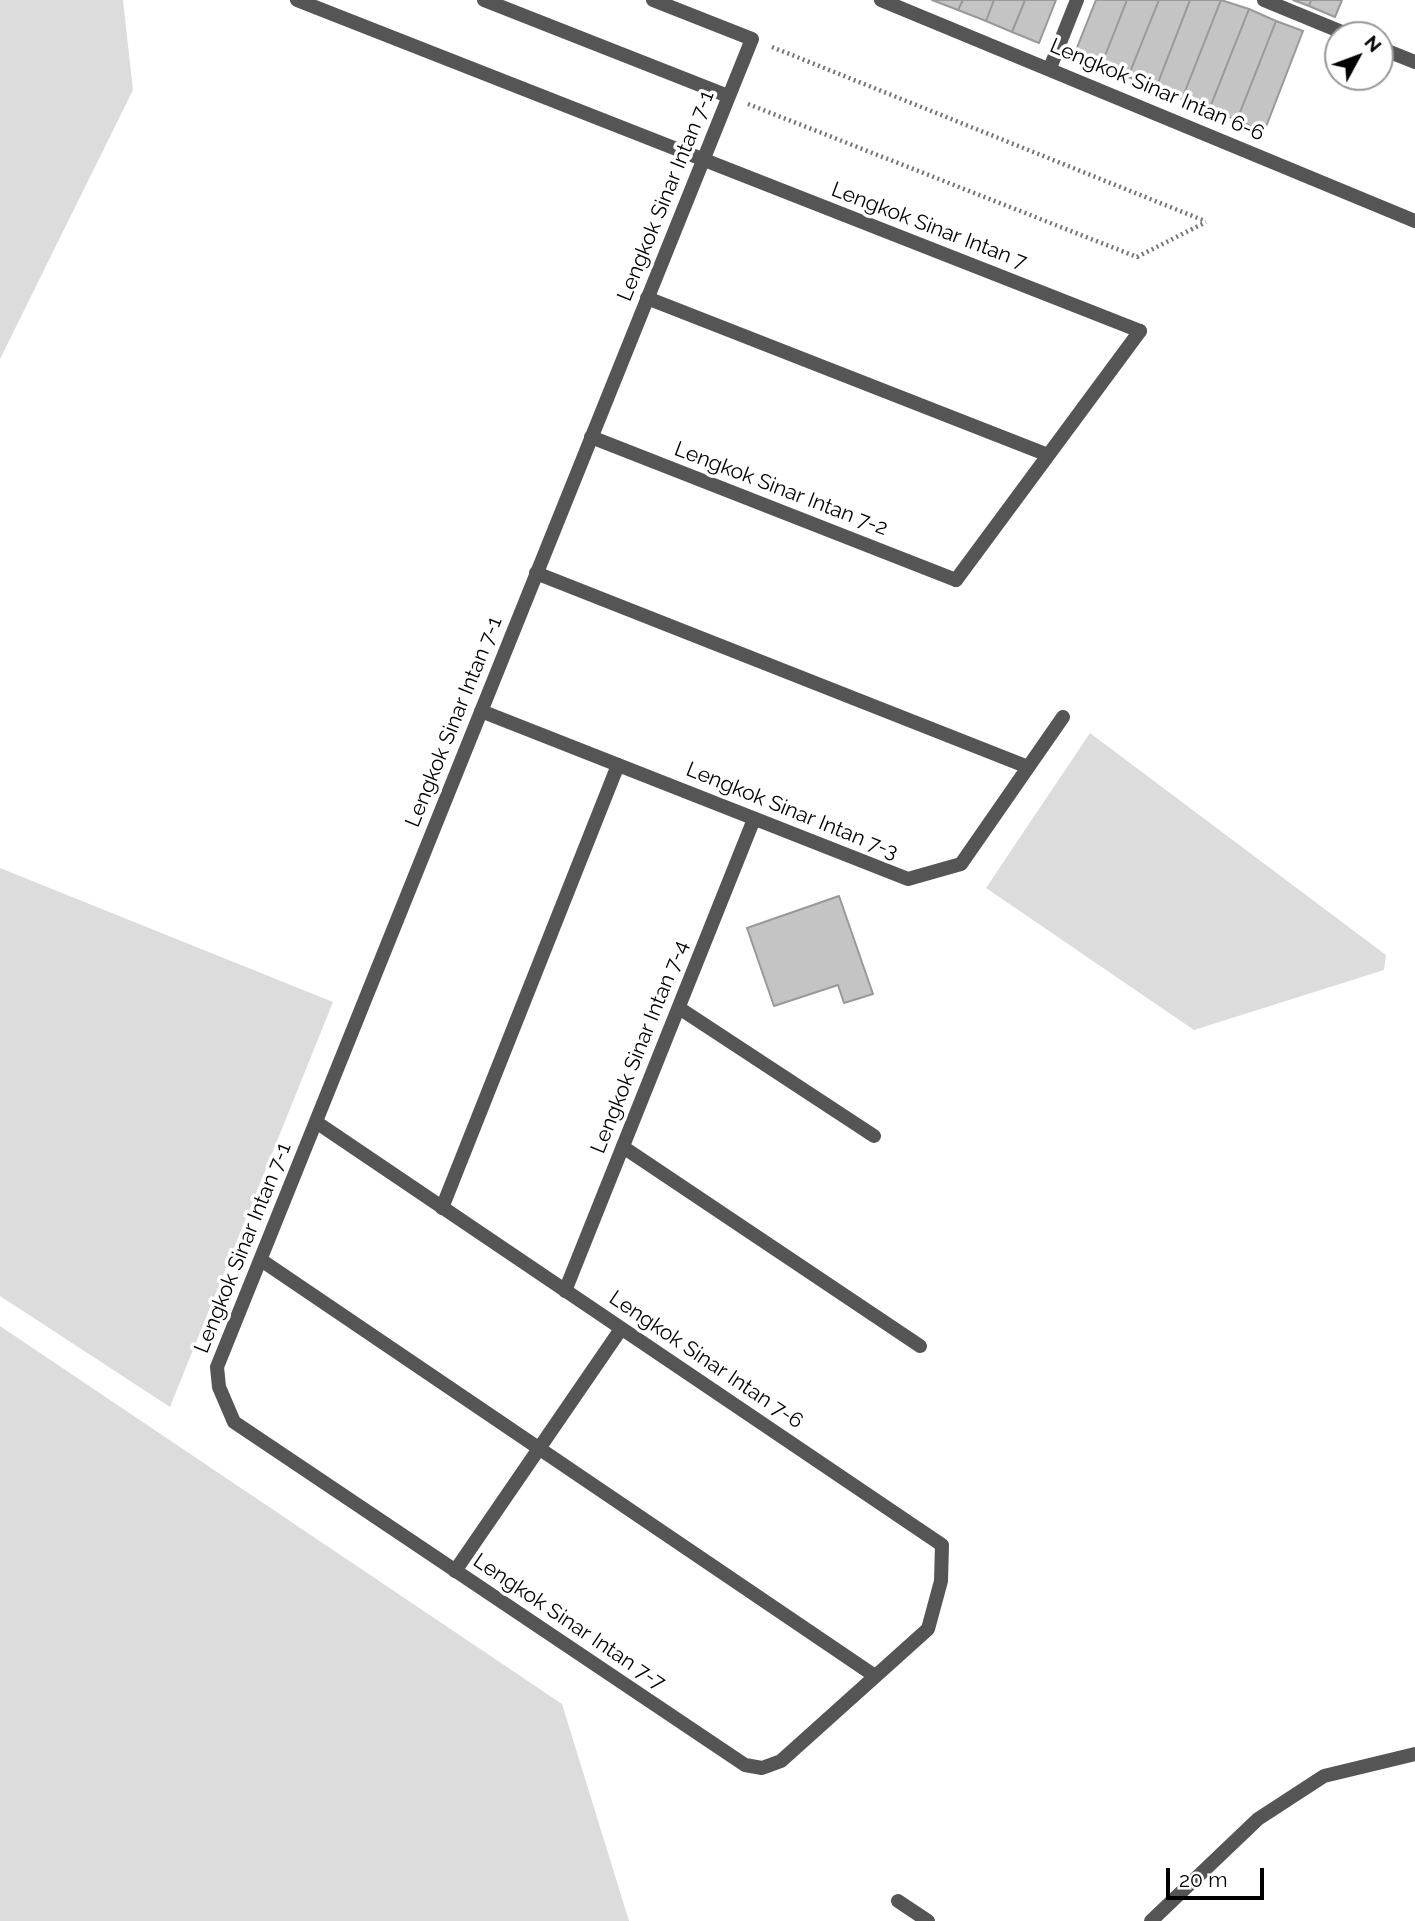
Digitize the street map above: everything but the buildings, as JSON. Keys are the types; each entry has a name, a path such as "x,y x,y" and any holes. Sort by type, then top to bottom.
{"street":[{"name":"Lengkok Sinar Intan 7","path":"297,0 1140,331 1048,456"},
{"path":"484,0 728,96"},
{"path":"653,0 752,39"},
{"name":"Lengkok Sinar Intan 6-6","path":"881,0 1415,221"},
{"path":"1049,68 1077,0"},
{"path":"1264,0 1324,25"},
{"name":"Lengkok Sinar Intan 7-1","path":"234,1422 219,1387 217,1367 752,39"},
{"path":"1394,54 1415,62"},
{"path":"647,298 1048,456"},
{"name":"Lengkok Sinar Intan 7-2","path":"591,437 956,580 1048,456"},
{"path":"536,573 1028,767"},
{"name":"Lengkok Sinar Intan 7-3","path":"481,710 908,880 961,864 1063,717"},
{"path":"442,1208 618,765"},
{"name":"Lengkok Sinar Intan 7-4","path":"565,1291 754,819"},
{"path":"679,1008 874,1136"},
{"name":"Lengkok Sinar Intan 7-6","path":"316,1122 942,1545 941,1581 928,1629 875,1676"},
{"path":"623,1147 920,1346"},
{"path":"261,1260 875,1676"},
{"path":"455,1571 621,1329"},
{"name":"Lengkok Sinar Intan 7-7","path":"234,1422 745,1765 762,1768 781,1761 875,1676"},
{"path":"1151,1921 1258,1819 1324,1776 1415,1754"},
{"path":"898,1901 928,1921"}],"path":[{"path":"728,96 1137,257 1206,222 752,39"}],"shaded area":[{"path":"0,0 123,0 133,90 0,359"},
{"path":"1090,733 1386,955 1384,970 1194,1030 986,888"},
{"path":"0,868 333,1002 170,1407 0,1296"},
{"path":"0,1326 562,1704 629,1921 0,1921"}]}
